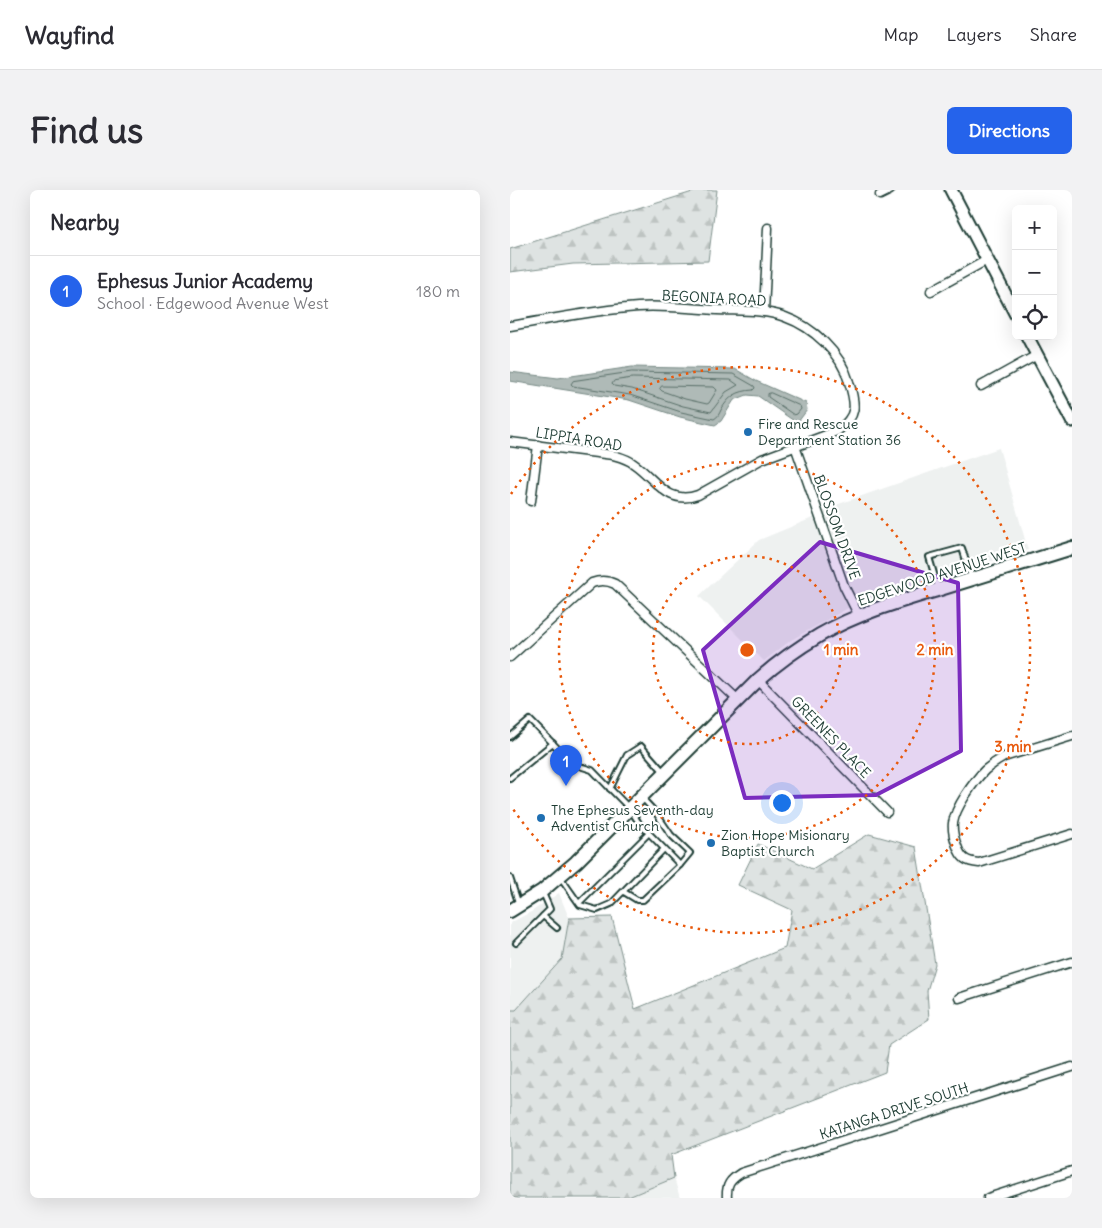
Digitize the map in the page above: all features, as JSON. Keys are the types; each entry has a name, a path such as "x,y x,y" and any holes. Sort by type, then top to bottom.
{"main road":[{"name":"EDGEWOOD AVENUE WEST","path":"514,908 542,891 559,876 630,809 758,680 804,644 859,616 894,603 1072,548"}],"street":[{"path":"880,195 890,190"},
{"path":"951,190 1012,307"},
{"path":"764,312 768,228"},
{"path":"931,291 987,260"},
{"name":"BEGONIA ROAD","path":"510,326 593,312 640,307 764,312 785,317 812,330 831,349 848,378 854,399 854,409 851,418"},
{"path":"1029,340 1072,420"},
{"path":"981,386 1037,355"},
{"name":"LIPPIA ROAD","path":"510,442 612,454 636,464 671,495 680,498 690,498 762,459 837,431 845,426 851,418"},
{"path":"531,501 538,445"},
{"name":"BLOSSOM DRIVE","path":"795,446 844,586 859,616"},
{"path":"510,657 592,584 598,581 610,581 667,631 738,700"},
{"name":"GREENES PLACE","path":"758,680 887,812"},
{"path":"1072,736 1004,757 984,771 956,813 952,829 960,854 971,862 987,861 1072,834"},
{"path":"959,998 1072,962"},
{"name":"KATANGA DRIVE SOUTH","path":"727,1198 728,1184 741,1173 1072,1067"},
{"path":"988,1198 1072,1171"}],"lane":[{"path":"938,589 929,557 962,548 971,579"},
{"path":"510,737 530,720 573,764 592,770 630,809 649,834 680,865"},
{"path":"510,778 553,743"},
{"path":"610,789 627,754 641,746 665,774"},
{"path":"624,892 637,900 643,900 690,854 671,835 656,813 641,797"},
{"path":"579,903 649,834"},
{"path":"559,876 579,903 588,909 597,910 610,904 624,892 664,849"},
{"path":"510,878 514,908"},
{"path":"516,944 550,908 542,891"},
{"path":"543,916 557,928"}],"highlighted area":[{"path":"820,542 958,583 961,751 876,795 745,798 703,650"}],"shaded area":[{"path":"999,448 1028,550 901,589 848,608 791,640 764,661 699,596 759,540 815,517 833,506"},
{"path":"559,893 569,918 562,959 516,1011 510,1010 510,923 531,912"},
{"path":"674,1178 680,1198 626,1198"}],"green space":[{"path":"699,190 717,190 708,261 573,264 510,272 510,249"},
{"path":"869,834 916,847 935,964 927,991 929,1019 889,1045 885,1072 671,1155 674,1178 626,1198 510,1198 510,1010 516,1010 562,959 569,918 612,917 635,1009 785,948 792,910 738,885 758,844 812,869"}],"water":[{"path":"632,367 735,369 756,381 806,403 807,410 798,422 794,421 758,396 747,395 734,400 721,421 715,425 680,417 629,400 510,381 510,372 558,378"}],"place":[{"name":"Fire and Rescue Department Station 36","path":"748,432"},
{"name":"Ephesus Junior Academy","path":"566,786"},
{"name":"The Ephesus Seventh-day Adventist Church","path":"541,818"},
{"name":"Zion Hope Misionary Baptist Church","path":"711,843"}]}
